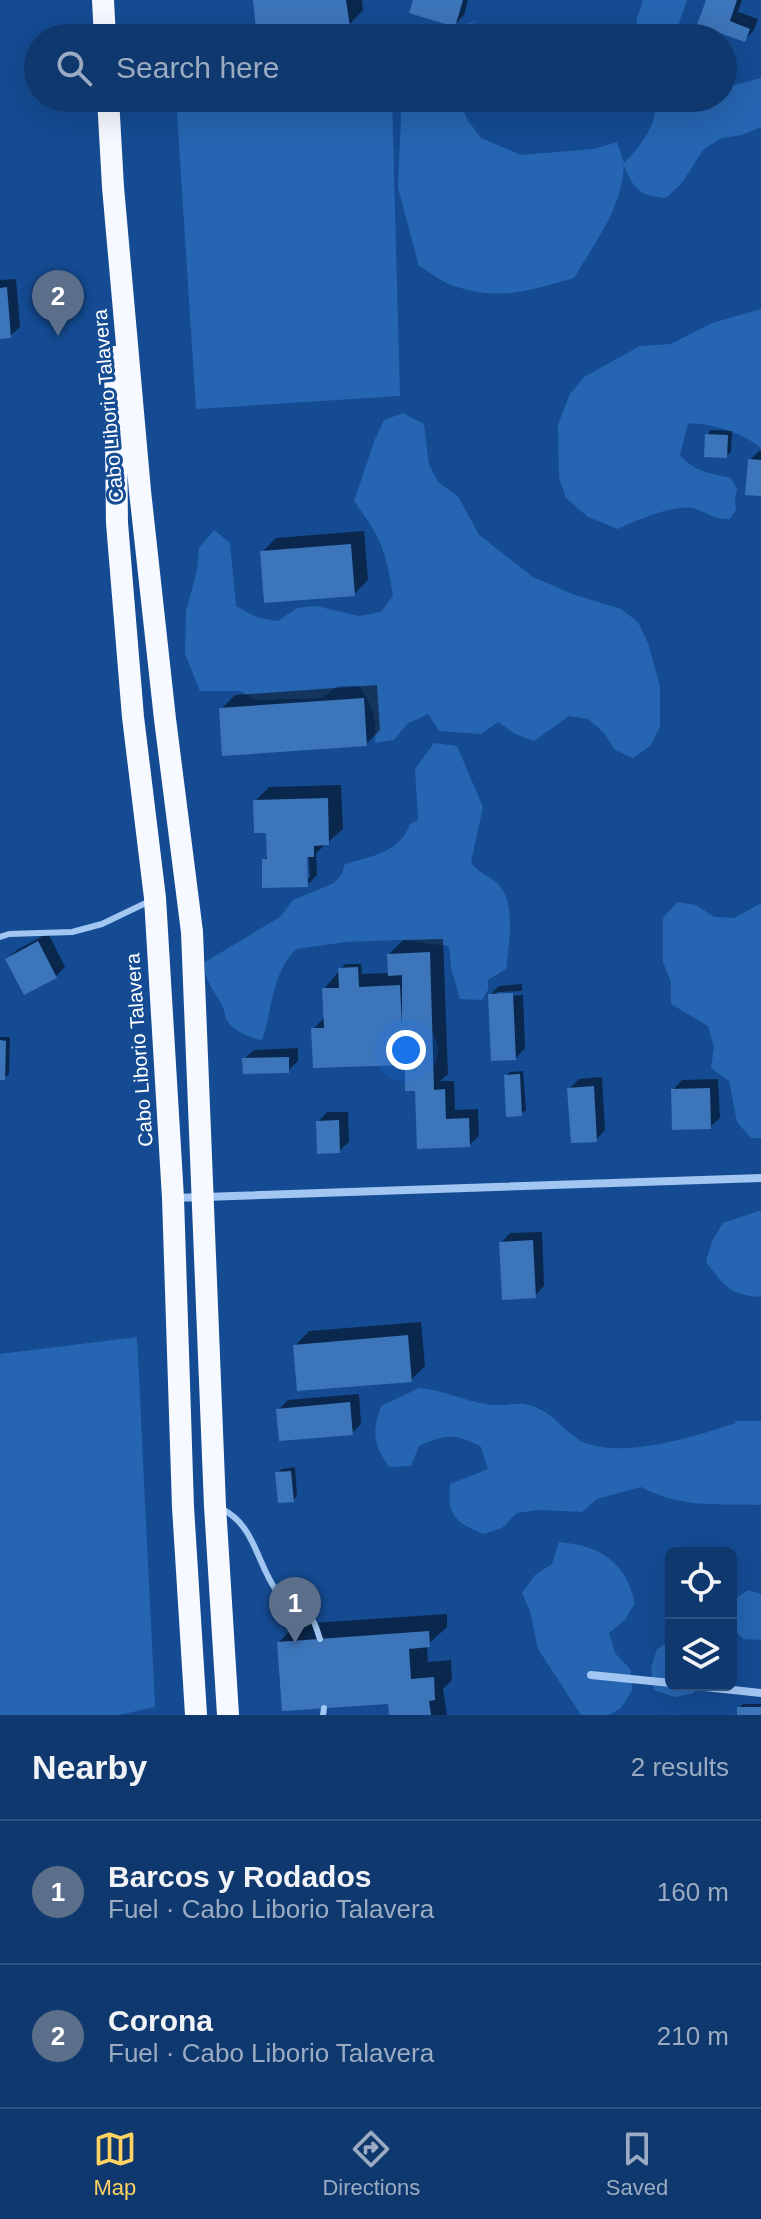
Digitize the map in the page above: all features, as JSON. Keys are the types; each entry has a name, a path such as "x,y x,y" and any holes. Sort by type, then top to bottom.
{"highway":[{"path":"103,0 104,24"},
{"path":"109,112 113,187"},
{"name":"Cabo Liborio Talavera","path":"113,187 117,523 133,717 155,898 173,1198 183,1507 196,1715"},
{"name":"Cabo Liborio Talavera","path":"113,187 141,506 192,932 215,1506 228,1715"},
{"path":"183,1507 215,1506"}],"street":[{"path":"173,1198 761,1178"},
{"path":"591,1675 665,1682"},
{"path":"737,1690 761,1693"}],"lane":[{"path":"0,937 72,932 102,924 155,898"},
{"path":"215,1506 231,1514 244,1528 276,1591 287,1605 313,1621 320,1639"}],"shaded area":[{"path":"643,0 687,0 679,24 636,24"},
{"path":"761,78 761,127 742,135 722,138 704,149 681,184 666,198 639,190 624,166 613,211 574,278 530,290 488,293 452,286 419,266 398,188 400,112 464,112 481,138 521,155 594,149 617,142 624,163 649,131 655,112 737,112 737,84"},
{"path":"177,112 392,112 400,396 196,409"},
{"path":"761,309 761,449 727,430 688,424 680,455 697,468 731,478 737,489 736,510 730,519 685,507 655,514 618,529 588,517 566,498 559,478 558,424 570,394 584,377 640,346 671,344 712,323"},
{"path":"403,413 424,424 429,465 439,483 458,496 479,535 533,577 575,595 621,609 638,622 648,643 660,686 660,727 650,746 633,758 615,750 604,733 588,719 569,716 534,741 515,734 498,722 481,734 439,731 428,714 407,724 394,740 375,743 373,713 359,686 338,686 321,698 257,700 240,691 200,691 185,654 186,611 197,570 199,548 214,530 230,543 236,606 256,617 278,621 297,608 316,606 359,616 381,612 393,596 381,545 354,501 384,420"},
{"path":"434,743 457,746 483,807 471,862 496,882 507,900 510,923 506,969 488,980 488,990 482,1000 460,999 451,968 449,946 399,940 346,942 296,949 277,981 262,1040 234,1028 208,981 205,962 280,917 293,900 334,883 345,864 384,852 399,841 410,824 418,820 415,769"},
{"path":"677,902 696,905 714,917 734,918 761,903 761,1138 751,1138 737,1122 729,1081 711,1068 714,1047 708,1026 671,1004 671,982 663,962 663,918"},
{"path":"761,1210 761,1295 758,1297 733,1291 706,1262 712,1241 723,1223"},
{"path":"137,1337 155,1707 119,1715 0,1715 0,1354"},
{"path":"419,1388 486,1404 531,1406 551,1416 584,1442 608,1448 664,1443 736,1423 733,1421 761,1421 761,1505 685,1502 641,1487 597,1499 582,1512 539,1510 517,1513 502,1528 483,1534 459,1521 452,1511 449,1495 450,1484 488,1469 481,1447 458,1437 444,1437 419,1446 411,1466 389,1467 380,1451 375,1431 381,1406"},
{"path":"559,1542 587,1547 609,1558 618,1566 631,1588 635,1603 625,1620 609,1633 615,1653 631,1670 632,1690 621,1708 609,1715 581,1715 538,1649 530,1611 522,1593 535,1575 552,1564"},
{"path":"748,1590 761,1594 761,1640 743,1639 737,1632 737,1598"},
{"path":"665,1644 665,1691 694,1693 675,1697 654,1690 651,1668 657,1649"}],"building":[{"path":"253,0 346,0 350,24 256,24"},
{"path":"413,0 463,0 456,24 445,24 409,13"},
{"path":"706,0 737,0 730,21 750,29 745,42 737,39 737,24 697,24"},
{"path":"7,287 11,338 0,339 0,288"},
{"path":"705,434 728,435 727,458 704,457"},
{"path":"748,459 761,460 761,496 745,495"},
{"path":"351,544 355,596 264,603 260,551"},
{"path":"364,698 367,746 222,756 219,708"},
{"path":"328,798 329,845 314,846 314,857 307,857 308,887 262,888 262,859 267,859 266,833 254,833 253,800"},
{"path":"38,941 57,978 24,995 5,959"},
{"path":"430,952 434,1090 445,1089 446,1119 469,1118 470,1147 417,1149 415,1091 405,1091 405,1065 313,1068 311,1028 324,1028 322,988 339,988 338,968 358,967 359,987 400,985 402,1025 402,975 388,976 387,954"},
{"path":"513,993 516,1060 491,1061 488,994"},
{"path":"0,1040 6,1041 5,1080 0,1080"},
{"path":"289,1057 289,1073 243,1074 242,1058"},
{"path":"520,1074 522,1116 506,1117 504,1075"},
{"path":"594,1086 597,1142 571,1143 567,1088"},
{"path":"710,1088 711,1129 672,1130 671,1089"},
{"path":"339,1120 340,1153 317,1154 316,1121"},
{"path":"533,1240 536,1298 502,1300 499,1242"},
{"path":"408,1335 412,1382 297,1391 293,1345"},
{"path":"350,1402 353,1435 279,1441 276,1409"},
{"path":"291,1471 294,1502 278,1503 275,1472"},
{"path":"429,1631 430,1647 409,1649 411,1679 434,1677 435,1700 429,1701 431,1715 389,1715 388,1704 282,1711 277,1642"},
{"path":"737,1707 761,1707 761,1715 737,1715"}],"place":[{"name":"Corona","path":"58,336"},
{"name":"Barcos y Rodados","path":"295,1643"}]}
